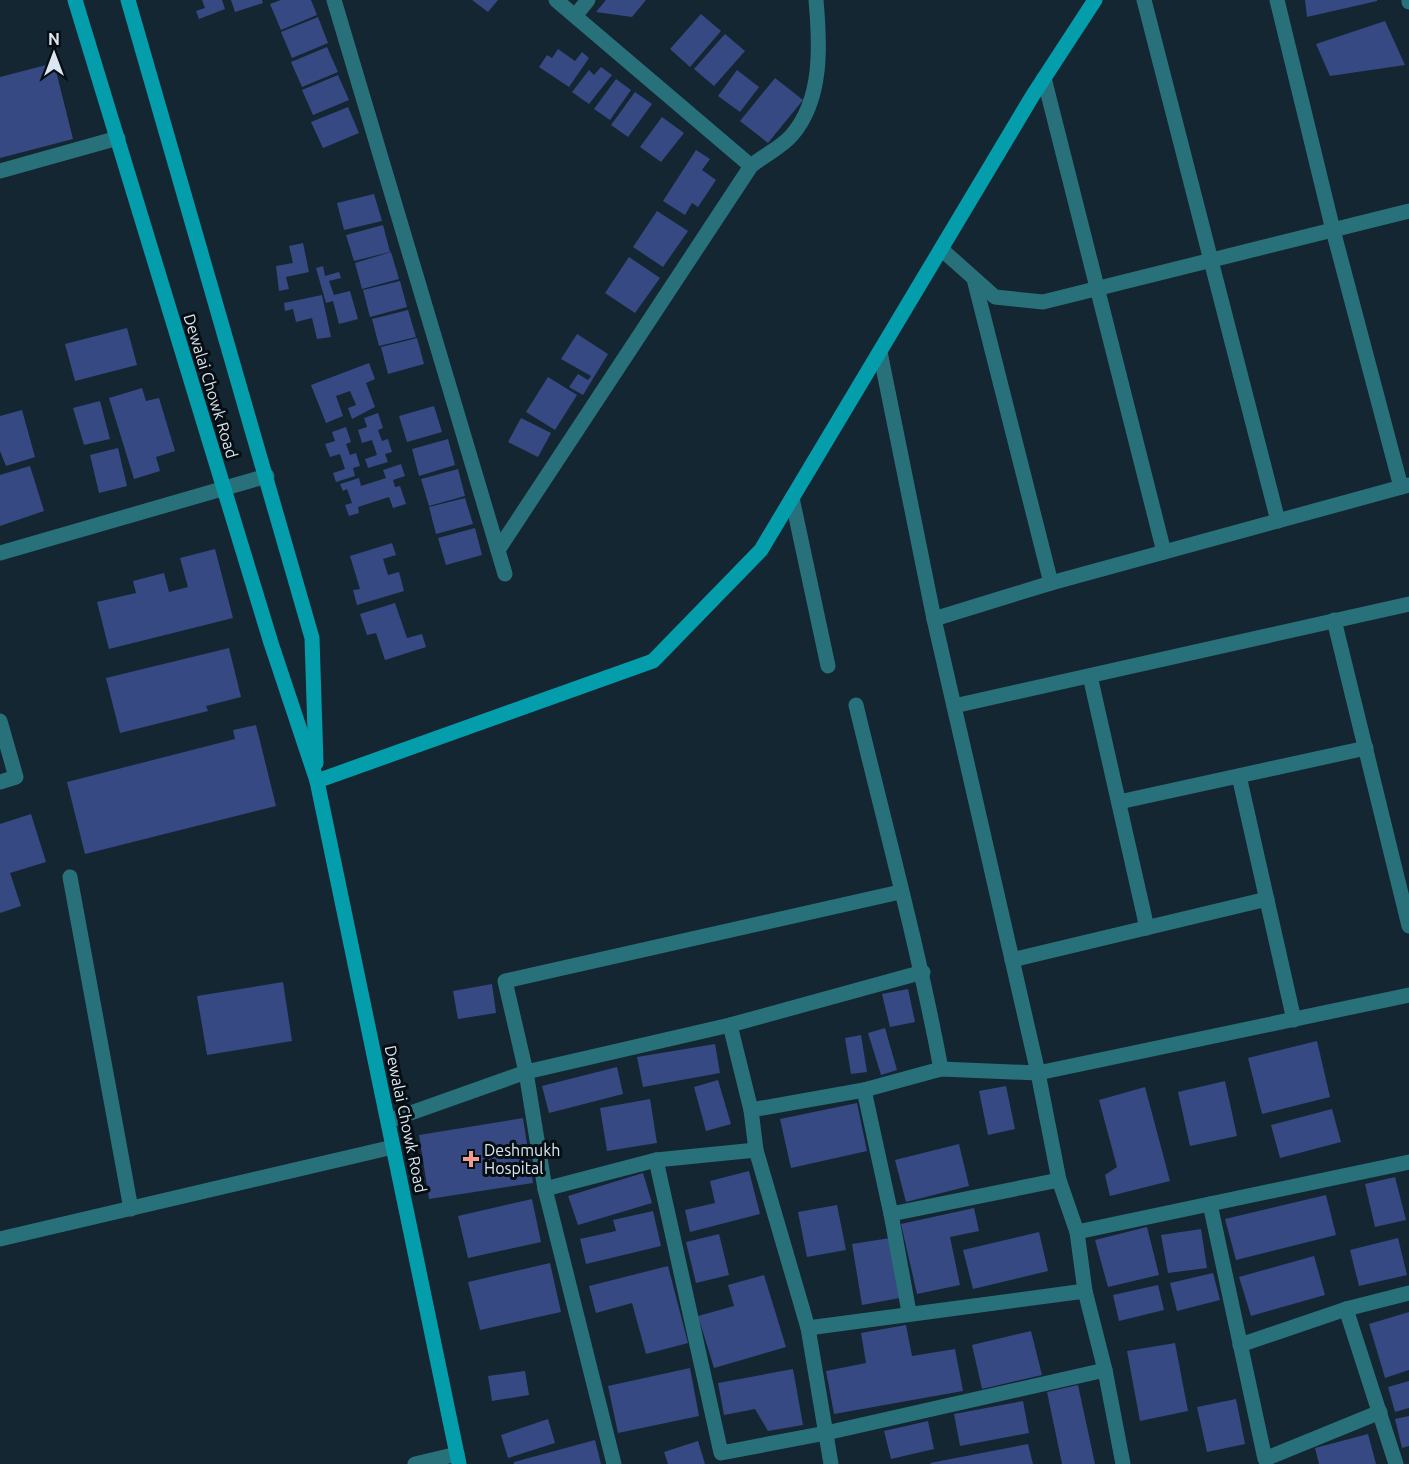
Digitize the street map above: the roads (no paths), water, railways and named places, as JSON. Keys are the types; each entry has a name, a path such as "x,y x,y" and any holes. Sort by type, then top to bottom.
{"main road":[{"name":"Dewalai Chowk Road","path":"75,0 224,488 317,781 458,1459"},
{"name":"Dewalai Chowk Road","path":"128,0 312,638 317,781"},
{"path":"317,781 653,661 761,550 1044,78 1095,0"}],"street":[{"path":"334,0 506,574"},
{"path":"556,0 751,166"},
{"path":"575,16 588,0"},
{"path":"498,550 751,166 792,135 811,98 818,67 816,0"},
{"path":"1144,0 1278,521"},
{"path":"934,619 1051,583 1405,486 1333,230 1277,0"},
{"path":"1044,78 1164,552"},
{"path":"0,171 118,138"},
{"path":"941,249 995,297 1043,302 1409,211"},
{"path":"974,279 1051,583"},
{"path":"880,352 934,619 1038,1073 1059,1180 1077,1232 1085,1291 1105,1370 1123,1464"},
{"path":"0,552 267,476"},
{"path":"792,498 828,666"},
{"path":"954,706 1409,604"},
{"path":"1334,620 1366,748 1402,867 1409,926"},
{"path":"1090,676 1147,928"},
{"path":"856,705 900,892 923,972 940,1068"},
{"path":"0,721 16,777 0,782"},
{"path":"1119,802 1366,748"},
{"path":"1239,776 1294,1020"},
{"path":"70,877 131,1209"},
{"path":"614,1464 544,1189 526,1072 506,981 900,892"},
{"path":"1012,960 1266,899"},
{"path":"388,1121 526,1072 730,1024 923,972"},
{"path":"751,1110 864,1090 940,1068 1038,1073 1409,995"},
{"path":"730,1024 751,1110 756,1150 808,1328 831,1464"},
{"path":"864,1090 891,1214 909,1312"},
{"path":"0,1239 393,1147"},
{"path":"544,1189 656,1160 756,1150"},
{"path":"656,1160 721,1453 826,1433 1105,1370"},
{"path":"1077,1232 1409,1162"},
{"path":"891,1214 1059,1180"},
{"path":"1210,1204 1265,1459 1380,1413"},
{"path":"808,1328 909,1312 1085,1291"},
{"path":"1240,1345 1346,1310 1409,1293"},
{"path":"1346,1310 1396,1464"},
{"path":"415,1464 458,1459"}],"place":[{"name":"Deshmukh Hospital","path":"471,1159"}]}
